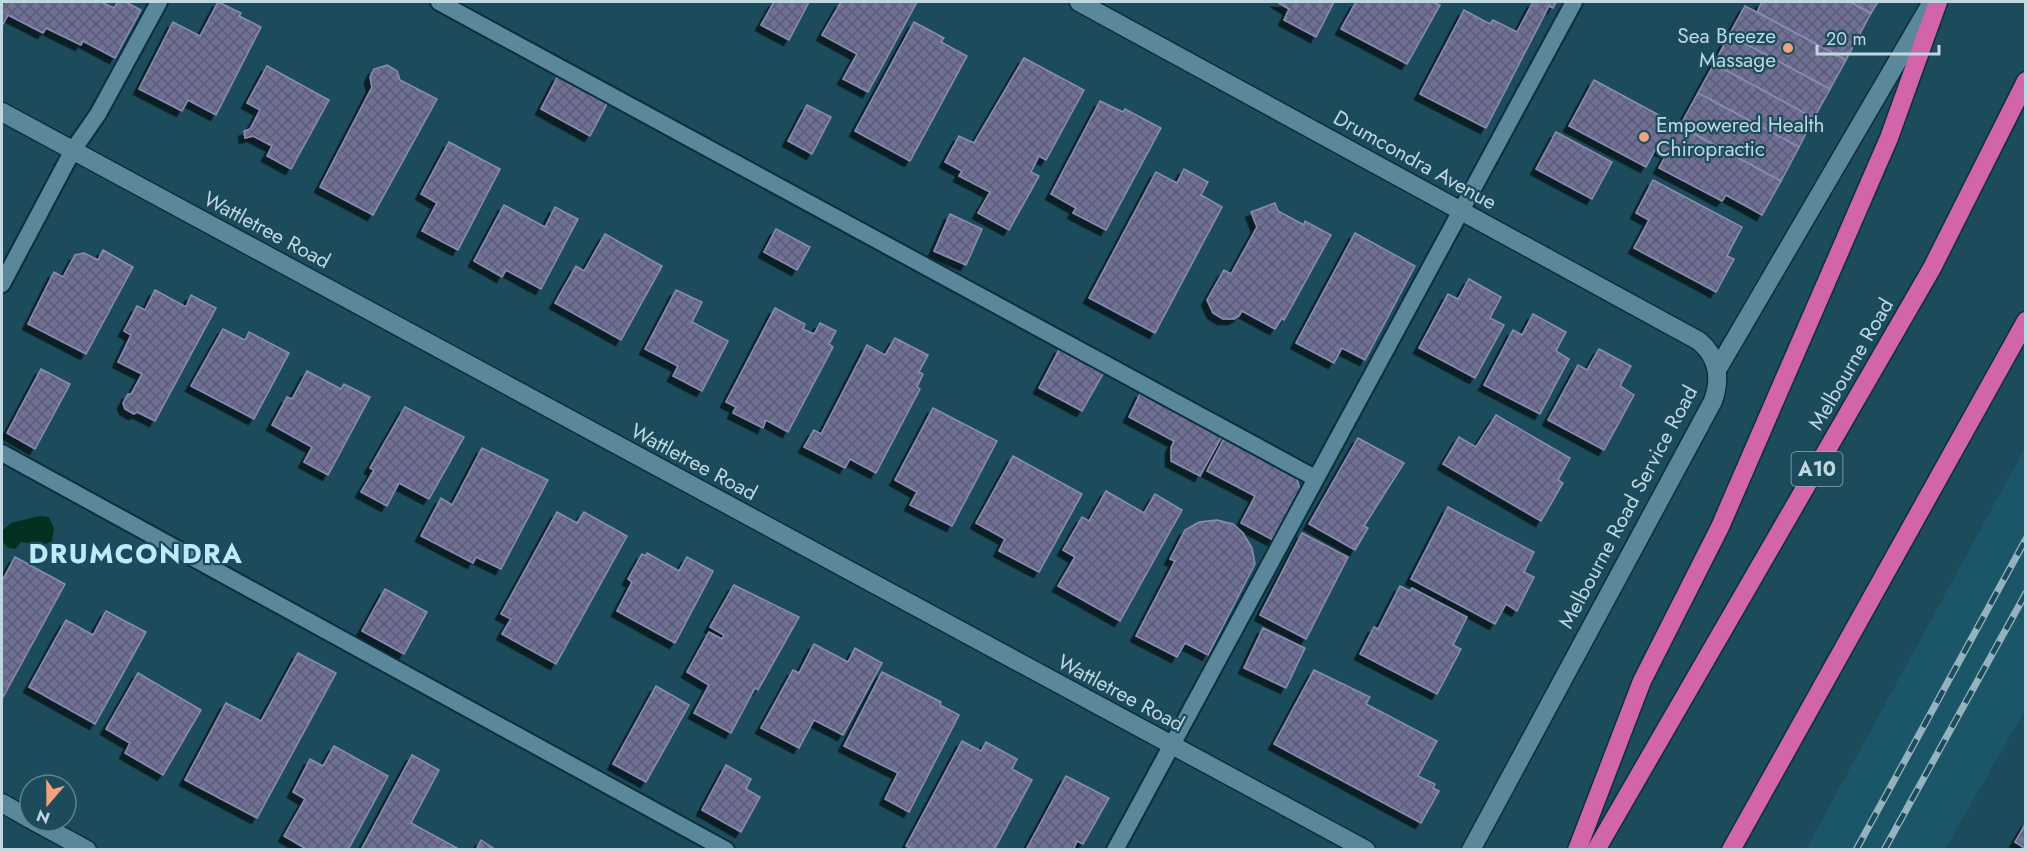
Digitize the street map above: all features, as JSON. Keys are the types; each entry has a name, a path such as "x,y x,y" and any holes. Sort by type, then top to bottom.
{"highway":[{"path":"1577,849 1642,681 1720,527 1889,138 1938,2"},
{"name":"Melbourne Road","path":"1596,849 1932,268 2007,122 2025,81"},
{"path":"1731,849 2025,321"}],"street":[{"name":"Drumcondra Avenue","path":"1079,2 1699,341 1712,356 1717,370"},
{"name":"Melbourne Road Service Road","path":"1470,849 1705,418 1717,391 1717,370 1932,2"},
{"name":"Wattletree Road","path":"2,112 1366,849"},
{"path":"2,803 18,812"},
{"path":"57,833 87,849"}],"lane":[{"path":"2,284 73,150 98,114 159,2"},
{"path":"439,2 1315,478"},
{"path":"1115,849 1574,2"},
{"path":"2,453 726,849"}],"shaded area":[{"path":"2025,448 2025,710 1945,849 1806,849"},
{"path":"39,516 49,517 54,528 52,541 42,546 21,542 15,549 8,548 2,541 2,531 11,523"}],"building":[{"path":"2,2 101,2 114,8 118,2 126,2 141,10 115,58 83,41 81,45 46,28 43,33 8,15 2,26"},
{"path":"218,2 241,13 239,16 261,27 216,115 188,100 182,111 139,89 173,22 200,36"},
{"path":"774,2 809,2 789,40 761,25"},
{"path":"841,2 917,2 868,92 843,79 857,54 822,35"},
{"path":"1277,2 1334,2 1316,37 1284,20 1289,9"},
{"path":"1356,2 1433,2 1440,5 1407,64 1341,29"},
{"path":"1533,2 1556,2 1553,8 1549,6 1486,128 1420,94 1464,10 1490,24 1493,20 1517,32"},
{"path":"1762,2 1850,2 1871,13 1846,60 1757,12"},
{"path":"1850,2 1878,2 1871,13"},
{"name":"Sea Breeze Massage","path":"1745,6 1846,60 1830,89 1729,35"},
{"path":"914,22 944,38 941,42 967,56 910,161 855,131"},
{"path":"1729,35 1830,89 1814,118 1714,64"},
{"path":"1024,58 1084,90 1046,160 1039,156 1031,172 1039,176 1009,230 978,213 990,192 959,176 962,171 945,162 959,136 974,143"},
{"path":"1714,64 1814,118 1799,147 1698,93"},
{"path":"387,65 397,71 400,80 437,99 373,215 320,187 372,87 370,77 374,69"},
{"path":"267,66 329,100 291,169 267,156 272,146 253,136 245,138 244,131 250,129 260,110 247,103"},
{"path":"558,76 608,102 590,136 541,109"},
{"name":"Empowered Health Chiropractic","path":"1594,80 1781,181 1762,215 1726,195 1722,201 1659,168 1667,153 1656,148 1646,167 1569,126"},
{"path":"1698,93 1799,147 1781,181 1680,126"},
{"path":"1100,101 1123,112 1125,109 1161,128 1106,230 1073,213 1076,208 1051,194"},
{"path":"807,105 831,117 812,154 788,141"},
{"path":"1556,132 1612,162 1592,199 1536,169"},
{"path":"449,142 500,169 458,250 422,231 437,203 421,194"},
{"path":"1184,169 1208,182 1201,195 1222,207 1155,333 1089,298 1156,172 1177,183"},
{"path":"1653,180 1742,227 1727,256 1734,259 1716,292 1634,248 1649,220 1636,213"},
{"path":"1275,203 1278,211 1304,225 1305,221 1331,235 1284,320 1282,318 1275,329 1242,311 1234,319 1223,319 1213,313 1207,300 1224,270 1231,274 1257,227 1251,212"},
{"path":"504,205 545,227 555,207 578,219 541,289 506,270 502,277 474,261"},
{"path":"950,214 982,229 966,265 934,251"},
{"path":"776,229 810,247 797,270 764,252"},
{"path":"1355,233 1415,266 1365,360 1342,348 1334,363 1296,343"},
{"path":"605,234 662,266 621,340 555,303 576,266 584,271"},
{"path":"103,250 133,267 86,354 28,324 54,272 63,277 75,255 84,253 98,260"},
{"path":"1469,279 1501,297 1490,318 1504,325 1475,378 1419,348 1448,294 1458,299"},
{"path":"155,290 186,307 191,295 216,308 155,421 125,409 123,403 142,374 118,362 131,335 124,331 137,306 145,310"},
{"path":"676,290 702,302 692,322 728,341 702,391 673,376 678,366 645,349"},
{"path":"775,308 805,324 803,329 814,334 820,323 836,331 829,344 833,347 788,432 766,420 763,428 733,413 736,407 726,402"},
{"path":"1533,314 1566,332 1556,351 1569,359 1540,414 1484,385 1513,330 1522,335"},
{"path":"223,329 245,340 249,332 289,353 254,419 191,386"},
{"path":"895,338 928,355 919,372 923,374 917,387 920,389 876,473 850,459 845,468 804,447 814,430 821,434 867,345 885,355"},
{"path":"1060,348 1104,372 1082,411 1039,388"},
{"path":"1599,349 1631,366 1620,386 1634,395 1604,450 1548,420 1578,365 1587,370"},
{"path":"41,369 70,384 35,449 7,433"},
{"path":"307,371 341,389 344,384 370,397 328,475 304,462 312,447 272,425 287,397 292,399"},
{"path":"1141,392 1222,436 1200,476 1171,461 1171,448 1174,441 1129,417"},
{"path":"405,407 464,437 429,499 399,483 387,506 361,492 374,470 370,468"},
{"path":"933,408 997,441 952,526 910,505 917,492 895,480"},
{"path":"1496,415 1570,458 1558,480 1563,483 1541,521 1443,464 1459,437 1476,447"},
{"path":"1225,437 1296,476 1300,490 1273,540 1241,523 1255,496 1207,471"},
{"path":"1358,438 1404,463 1364,526 1368,528 1355,550 1309,524"},
{"path":"482,448 548,480 501,569 476,557 473,563 421,536 441,498 452,505"},
{"path":"1013,456 1082,494 1039,572 999,551 1005,539 976,523"},
{"path":"1106,491 1144,513 1155,494 1182,510 1120,621 1058,586 1075,557 1063,550 1082,517 1089,521"},
{"path":"1448,507 1534,552 1524,572 1534,577 1517,611 1506,604 1495,624 1411,579"},
{"path":"557,512 577,523 584,512 627,536 556,664 502,634 511,619 501,614"},
{"path":"1217,520 1233,524 1243,533 1252,548 1255,564 1208,655 1185,643 1177,657 1136,636 1175,561 1170,559 1185,530 1199,522"},
{"path":"1302,533 1348,557 1306,639 1260,615"},
{"path":"647,553 679,571 687,557 713,571 675,643 617,611 632,582 628,579 642,554 646,556"},
{"path":"15,557 65,584 2,699 2,581"},
{"path":"734,585 799,617 758,690 755,688 731,733 694,713 709,685 687,672 709,632 722,639 724,635 710,627"},
{"path":"1400,586 1410,591 1412,588 1467,617 1453,645 1461,649 1437,694 1360,654 1374,627 1378,629"},
{"path":"385,589 427,612 404,654 362,631"},
{"path":"106,611 146,632 95,724 29,687 66,620 93,635"},
{"path":"1263,628 1305,648 1286,688 1244,668"},
{"path":"814,644 848,662 855,648 882,663 843,735 814,720 799,748 761,728 793,670 799,673"},
{"path":"298,653 336,673 257,818 185,780 226,703 261,721"},
{"path":"1314,670 1370,697 1366,704 1437,741 1418,776 1435,784 1433,788 1439,791 1421,823 1274,744"},
{"path":"882,672 941,702 940,705 959,715 909,812 885,799 898,773 844,746"},
{"path":"138,673 201,710 163,775 125,753 130,743 106,729"},
{"path":"656,686 689,705 646,782 613,764"},
{"path":"962,741 981,751 986,742 1017,759 1012,769 1032,780 994,850 913,850 906,846"},
{"path":"334,746 388,776 348,850 308,850 284,836 305,799 293,792 310,759 323,766"},
{"path":"412,755 439,770 411,823 457,848 361,850"},
{"path":"726,765 751,779 746,789 760,797 741,832 702,810"},
{"path":"1066,776 1109,798 1083,844 1077,841 1073,850 1026,850"},
{"path":"2026,823 2026,849 2015,842"},
{"path":"481,840 496,850 476,850"}],"railway":[{"path":"1856,850 2026,539"},
{"path":"1884,850 2026,593"}],"place":[{"name":"Sea Breeze Massage","path":"1788,48"},
{"name":"Empowered Health Chiropractic","path":"1644,137"}],"district":[{"name":"DRUMCONDRA","path":"136,553"}]}
